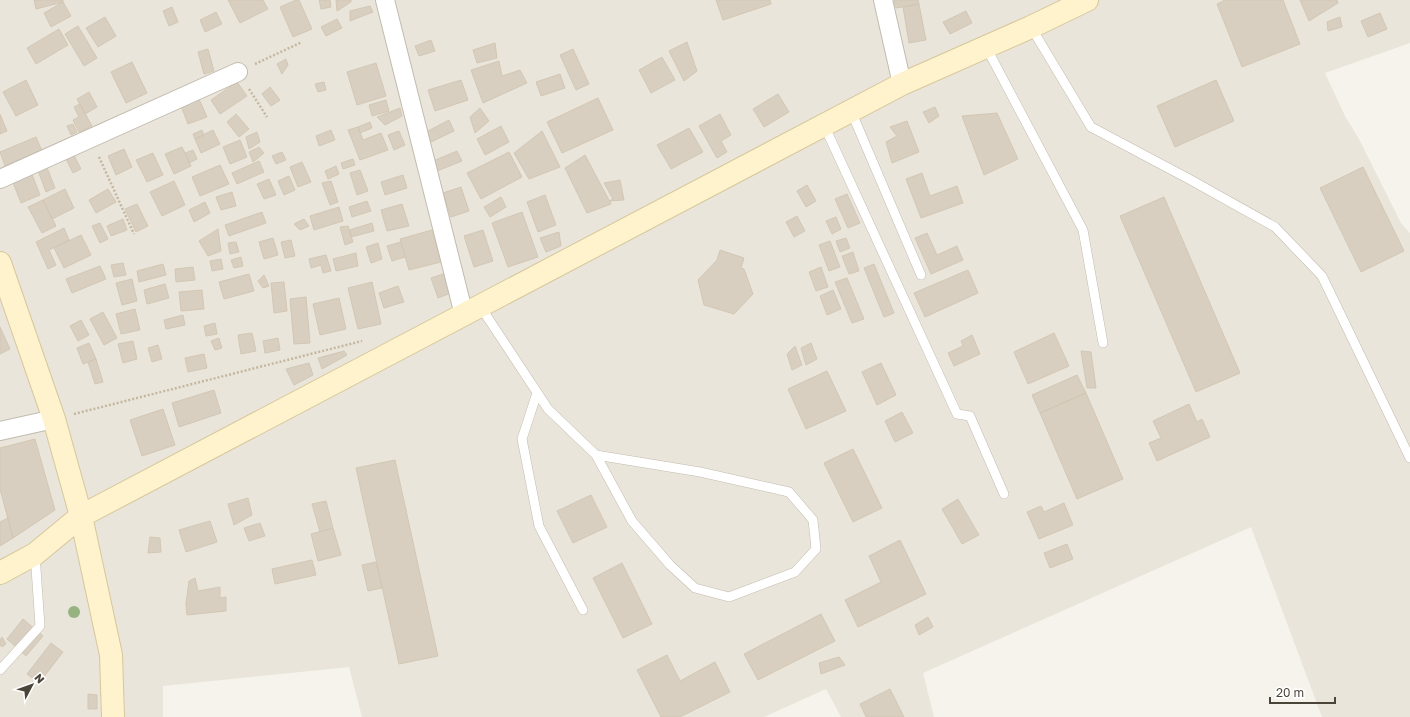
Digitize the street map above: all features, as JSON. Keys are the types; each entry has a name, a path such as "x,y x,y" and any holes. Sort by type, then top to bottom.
{"main road":[{"path":"0,573 35,554 81,516 902,84 1032,27 1087,0"},
{"path":"1,268 54,418 81,516 111,655 113,717"}],"street":[{"path":"384,0 472,310"},
{"path":"883,0 902,84"},
{"path":"0,179 238,72"},
{"path":"0,431 54,418"}],"lane":[{"path":"1032,27 1091,128 1189,179 1275,228 1322,276 1410,458"},
{"path":"986,47 1083,230 1103,343"},
{"path":"851,111 921,276"},
{"path":"824,125 957,414 970,416 1004,494"},
{"path":"472,310 548,409 596,455 632,521 670,565 695,588 729,597 795,572 816,549 813,520 789,492 700,472 596,455"},
{"path":"537,393 522,439 539,526 583,610"},
{"path":"0,670 40,626 35,554"}],"path":[{"path":"267,117 238,72 302,42"},
{"path":"91,138 134,234"},
{"path":"54,418 367,340"}],"shaded area":[{"path":"0,0 1410,0 1410,43 1325,73 1345,116 1359,139 1401,223 1410,233 1410,717 1322,717 1251,527 923,673 934,717 841,717 826,689 764,717 362,717 349,667 163,686 163,717 0,717"}],"building":[{"path":"34,0 63,0 63,2 36,9"},
{"path":"228,0 263,0 268,9 240,23"},
{"path":"299,0 312,29 293,37 280,7"},
{"path":"319,0 330,0 331,7 321,9"},
{"path":"336,0 351,0 351,2 337,11"},
{"path":"716,0 770,0 771,4 723,20"},
{"path":"894,0 918,0 919,4 896,8"},
{"path":"1225,0 1283,0 1300,44 1242,67 1217,4"},
{"path":"1300,0 1337,0 1338,3 1309,21"},
{"path":"63,2 71,16 51,27 44,13"},
{"path":"919,4 926,40 909,43 903,7"},
{"path":"370,6 373,12 350,21 350,11"},
{"path":"172,7 178,22 169,26 163,11"},
{"path":"966,11 972,23 950,34 943,22"},
{"path":"216,12 222,24 205,32 200,20"},
{"path":"1380,13 1387,29 1368,37 1361,21"},
{"path":"105,17 116,36 98,47 86,28"},
{"path":"1340,17 1342,27 1328,31 1327,22"},
{"path":"337,19 342,28 326,36 321,27"},
{"path":"78,26 97,58 84,66 65,34"},
{"path":"59,29 68,45 36,64 27,48"},
{"path":"431,40 435,51 419,56 415,46"},
{"path":"687,42 697,71 684,81 669,51"},
{"path":"495,43 497,58 477,63 473,50"},
{"path":"208,49 214,71 204,74 198,52"},
{"path":"573,49 589,84 576,90 560,55"},
{"path":"662,57 675,80 651,93 639,70"},
{"path":"286,59 288,65 282,74 277,64"},
{"path":"499,61 502,76 520,70 527,83 483,103 471,70"},
{"path":"132,62 147,93 126,103 111,72"},
{"path":"376,63 386,96 357,105 347,72"},
{"path":"560,74 565,88 541,96 536,82"},
{"path":"26,80 38,105 16,116 3,92"},
{"path":"461,80 468,100 435,111 428,90"},
{"path":"1216,80 1234,121 1175,147 1157,106"},
{"path":"237,82 247,96 220,114 211,100"},
{"path":"324,82 326,90 318,92 315,84"},
{"path":"270,87 280,100 271,106 262,94"},
{"path":"89,92 97,107 85,114 77,99"},
{"path":"778,94 789,112 764,127 753,109"},
{"path":"598,98 613,130 562,153 547,122"},
{"path":"199,99 207,117 188,124 181,106"},
{"path":"386,100 389,111 372,116 369,105"},
{"path":"80,104 92,126 79,132 73,120 79,117 74,107"},
{"path":"935,107 939,116 929,123 923,112"},
{"path":"400,108 402,116 385,125 377,117"},
{"path":"480,108 489,121 475,133 470,117"},
{"path":"997,113 1018,159 984,175 962,116"},
{"path":"0,114 7,131 0,134"},
{"path":"236,114 249,129 239,137 227,122"},
{"path":"720,114 731,135 721,141 727,152 717,158 699,126"},
{"path":"449,120 454,131 431,142 426,132"},
{"path":"907,121 919,152 892,163 886,142 897,136 890,127"},
{"path":"370,122 372,128 360,133 358,127"},
{"path":"73,124 77,132 71,135 67,126"},
{"path":"501,126 509,142 485,155 477,139"},
{"path":"358,127 363,140 381,133 388,150 360,160 348,130"},
{"path":"689,128 703,152 671,169 657,145"},
{"path":"202,130 204,135 195,139 193,134"},
{"path":"213,130 220,144 201,153 195,139"},
{"path":"331,130 335,140 319,146 316,136"},
{"path":"399,131 405,145 394,150 388,135"},
{"path":"542,131 560,167 529,179 514,153"},
{"path":"257,132 260,142 249,149 246,137"},
{"path":"36,137 42,151 5,166 0,152"},
{"path":"240,140 247,157 230,164 223,147"},
{"path":"182,147 191,166 174,174 165,154"},
{"path":"259,147 264,153 253,162 249,152"},
{"path":"124,149 132,167 116,175 108,156"},
{"path":"193,150 197,159 189,163 185,153"},
{"path":"457,151 462,161 437,171 433,161"},
{"path":"282,152 286,160 276,164 272,156"},
{"path":"509,152 522,177 481,199 467,173"},
{"path":"153,153 163,175 147,182 136,160"},
{"path":"74,155 81,169 73,173 66,159"},
{"path":"585,155 611,204 587,213 565,168"},
{"path":"353,159 355,165 343,169 341,163"},
{"path":"259,161 264,172 237,184 232,173"},
{"path":"302,162 311,182 298,187 290,167"},
{"path":"46,165 55,188 46,192 37,168"},
{"path":"220,165 229,184 200,196 192,177"},
{"path":"336,166 339,174 328,179 325,171"},
{"path":"1363,167 1404,251 1361,272 1320,188"},
{"path":"360,170 368,191 357,195 350,173"},
{"path":"31,172 40,195 21,203 12,180"},
{"path":"922,173 930,196 957,186 963,203 921,218 906,179"},
{"path":"403,175 407,188 385,195 381,182"},
{"path":"289,176 295,190 284,195 278,181"},
{"path":"269,179 276,195 264,199 257,184"},
{"path":"620,180 624,200 609,201 613,199 604,183"},
{"path":"174,181 185,205 162,216 150,192"},
{"path":"331,181 338,202 330,205 322,183"},
{"path":"807,185 816,201 806,207 797,191"},
{"path":"461,187 469,211 451,217 443,193"},
{"path":"65,189 74,208 52,219 43,200"},
{"path":"108,189 116,202 96,213 89,200"},
{"path":"232,192 236,206 221,210 216,197"},
{"path":"847,194 860,223 848,228 835,199"},
{"path":"545,195 556,225 538,232 527,202"},
{"path":"501,197 506,207 490,217 484,207"},
{"path":"1164,197 1240,373 1196,392 1120,216"},
{"path":"43,200 56,226 42,233 28,207"},
{"path":"367,201 371,211 352,217 349,207"},
{"path":"205,202 210,213 194,222 189,210"},
{"path":"137,204 148,226 136,232 125,209"},
{"path":"402,204 409,226 387,231 381,210"},
{"path":"339,207 343,221 314,230 310,216"},
{"path":"262,212 266,223 229,236 225,225"},
{"path":"522,212 538,257 508,267 492,223"},
{"path":"797,216 805,231 794,237 786,222"},
{"path":"836,217 841,229 832,234 826,221"},
{"path":"123,219 127,230 111,236 107,226"},
{"path":"304,219 309,226 300,230 294,224"},
{"path":"100,223 108,239 100,243 92,226"},
{"path":"372,223 374,231 351,237 349,230"},
{"path":"348,226 353,242 345,245 340,227"},
{"path":"64,228 69,240 49,250 56,265 48,269 36,242"},
{"path":"218,229 221,251 208,256 199,241"},
{"path":"432,230 441,262 409,270 400,239"},
{"path":"483,230 493,261 474,267 464,236"},
{"path":"559,232 561,246 546,252 540,238"},
{"path":"927,233 937,255 957,246 963,260 931,274 915,238"},
{"path":"81,235 91,255 64,268 54,248"},
{"path":"273,238 278,255 264,259 259,242"},
{"path":"846,238 850,248 840,252 836,241"},
{"path":"291,240 295,256 285,258 281,242"},
{"path":"830,241 840,267 829,271 819,245"},
{"path":"236,242 239,252 230,254 228,243"},
{"path":"401,242 405,257 392,261 387,246"},
{"path":"378,243 382,259 371,263 366,247"},
{"path":"720,250 744,258 741,268 744,269 753,294 734,314 704,305 698,280 717,260"},
{"path":"853,252 859,271 849,274 842,256"},
{"path":"356,253 358,266 336,271 333,259"},
{"path":"326,255 331,271 323,273 321,265 311,268 309,259"},
{"path":"241,257 243,266 234,268 231,260"},
{"path":"221,259 223,269 212,271 210,261"},
{"path":"123,263 126,275 114,277 111,265"},
{"path":"163,264 166,275 139,282 137,271"},
{"path":"874,264 894,313 884,317 864,268"},
{"path":"100,266 106,279 72,293 66,279"},
{"path":"193,267 195,280 176,282 175,269"},
{"path":"821,267 828,287 816,291 809,272"},
{"path":"968,270 978,293 925,317 914,293"},
{"path":"249,274 254,291 224,299 219,282"},
{"path":"443,274 451,293 438,298 431,278"},
{"path":"264,275 269,286 263,288 258,281"},
{"path":"847,278 864,319 852,323 835,282"},
{"path":"132,279 137,301 122,305 116,283"},
{"path":"284,282 287,311 274,313 271,283"},
{"path":"372,282 381,324 358,329 348,288"},
{"path":"165,284 169,298 147,304 144,290"},
{"path":"398,286 404,302 384,308 379,293"},
{"path":"202,290 204,309 181,311 179,292"},
{"path":"833,290 841,309 827,315 820,296"},
{"path":"306,297 310,343 294,344 290,299"},
{"path":"339,298 346,329 320,335 313,304"},
{"path":"135,309 140,330 121,334 116,314"},
{"path":"103,312 117,338 104,345 90,319"},
{"path":"183,315 185,325 166,329 164,320"},
{"path":"81,320 89,335 78,341 70,326"},
{"path":"215,323 217,334 206,336 204,326"},
{"path":"0,327 10,349 0,354"},
{"path":"252,333 256,351 241,354 238,335"},
{"path":"1054,333 1069,366 1028,384 1014,352"},
{"path":"972,335 980,354 954,366 948,353 963,346 961,341"},
{"path":"219,338 222,348 215,350 211,341"},
{"path":"278,338 280,350 265,353 263,341"},
{"path":"133,341 137,359 123,363 118,344"},
{"path":"89,343 96,359 83,364 77,348"},
{"path":"811,343 817,359 806,365 801,348"},
{"path":"158,345 162,359 152,362 148,348"},
{"path":"795,346 802,365 792,370 787,354"},
{"path":"344,351 347,355 322,369 318,358"},
{"path":"1081,351 1091,352 1096,388 1087,388"},
{"path":"204,354 207,368 188,372 185,358"},
{"path":"96,359 103,382 95,384 88,362"},
{"path":"309,363 313,375 294,385 286,369"},
{"path":"881,363 896,395 877,405 862,372"},
{"path":"827,371 846,411 806,429 788,389"},
{"path":"1077,375 1086,393 1040,413 1032,395"},
{"path":"214,390 221,413 179,427 172,403"},
{"path":"1086,393 1123,479 1077,499 1040,413"},
{"path":"1189,404 1197,422 1202,419 1210,437 1157,461 1149,443 1161,438 1153,421"},
{"path":"163,409 175,445 142,456 130,420"},
{"path":"902,412 913,433 895,442 885,421"},
{"path":"35,439 55,510 13,538 0,489 0,448"},
{"path":"853,449 882,508 853,522 824,463"},
{"path":"395,460 438,656 399,664 356,468"},
{"path":"591,495 607,527 573,543 557,511"},
{"path":"248,498 252,515 234,525 228,504"},
{"path":"958,499 979,535 962,544 942,509"},
{"path":"326,501 333,528 320,532 312,504"},
{"path":"1064,503 1073,525 1039,539 1027,512 1041,506 1044,512"},
{"path":"8,518 13,538 0,546 0,522"},
{"path":"210,521 217,542 186,552 179,530"},
{"path":"260,523 265,536 249,541 244,528"},
{"path":"333,528 341,555 318,561 311,534"},
{"path":"150,537 160,538 161,552 148,553"},
{"path":"900,540 926,594 858,627 845,600 881,582 869,556"},
{"path":"1067,544 1073,559 1050,568 1044,553"},
{"path":"312,560 316,575 275,584 272,569"},
{"path":"376,562 382,588 368,591 362,565"},
{"path":"622,563 652,624 623,638 593,578"},
{"path":"195,578 198,591 220,587 220,598 226,597 226,611 187,615 186,604 189,581"},
{"path":"821,614 835,641 758,680 744,654"},
{"path":"928,617 933,627 919,635 915,625"},
{"path":"23,619 43,636 26,656 7,639"},
{"path":"2,637 6,644 2,647 0,645 0,640"},
{"path":"51,643 63,652 39,683 27,674"},
{"path":"667,655 680,681 715,662 730,692 680,717 661,717 637,670"},
{"path":"839,657 845,665 821,674 819,663"},
{"path":"890,689 904,717 866,717 860,704"},
{"path":"88,694 97,695 97,709 88,709"}]}
